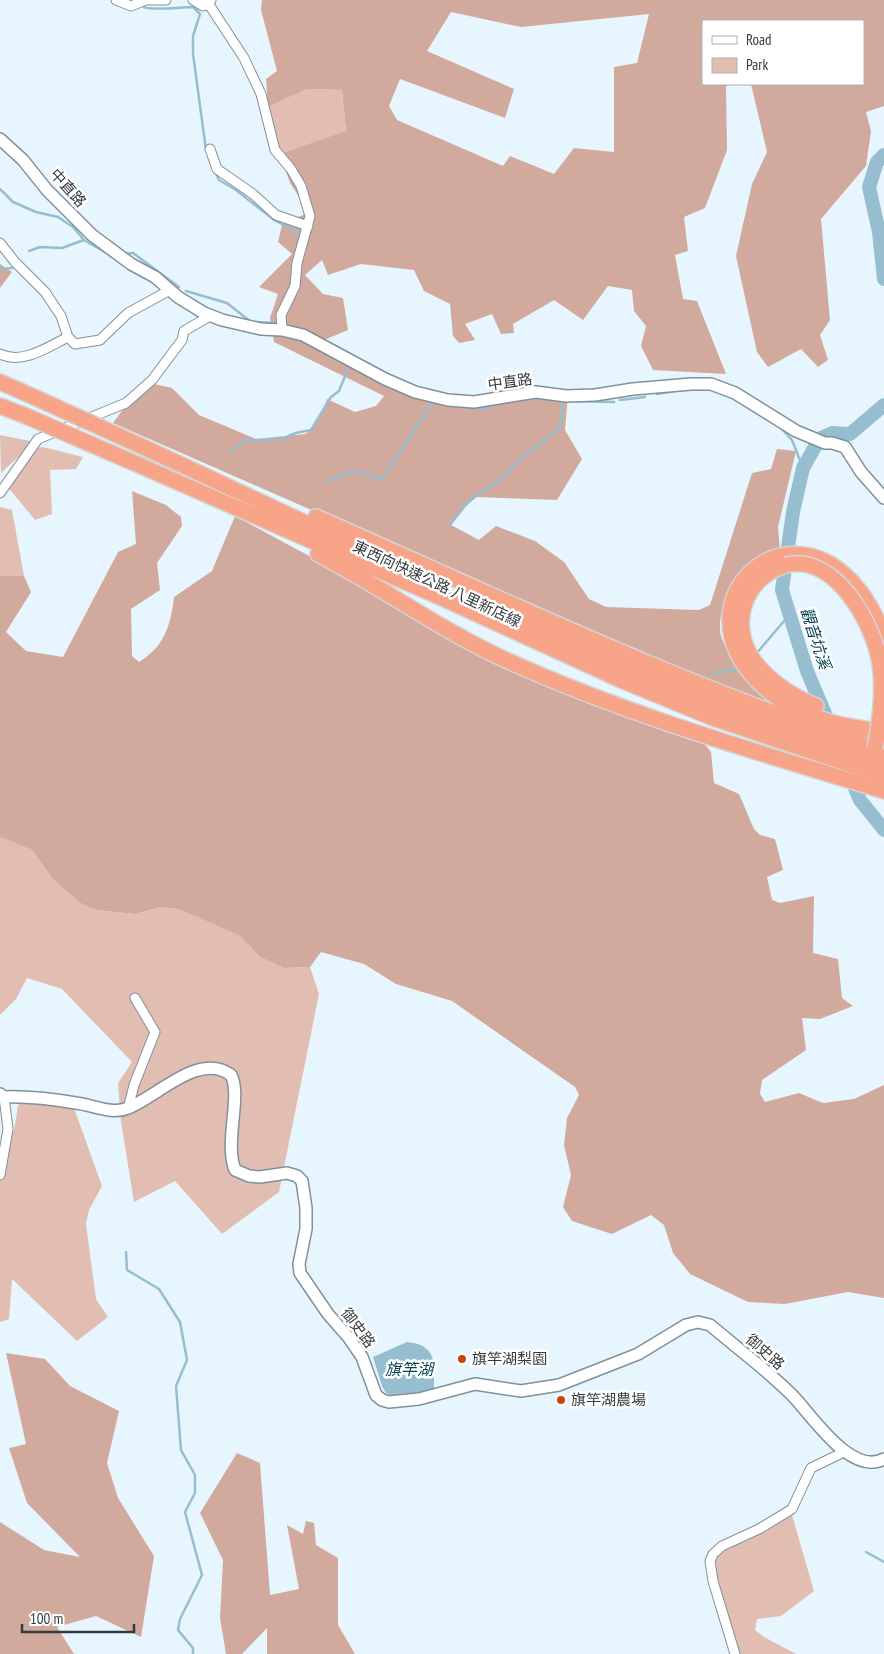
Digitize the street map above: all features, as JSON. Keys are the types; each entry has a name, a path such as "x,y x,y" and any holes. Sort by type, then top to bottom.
{"highway":[{"name":"東西向快速公路 八里新店線","path":"0,382 547,634 717,708 884,764"},
{"name":"東西向快速公路 八里新店線","path":"0,406 442,598 547,634 713,718 884,776"},
{"path":"213,498 340,565 438,625 504,659 569,688 637,713 884,791"},
{"path":"864,785 879,750 884,730 852,723 824,720 788,704 772,694 746,669 738,657 731,636 730,608 735,595 749,574 771,558 783,554 808,554 821,559 847,577 871,608 884,636"},
{"path":"879,750 881,712 881,672 876,647 864,618 844,589 832,577 818,568 803,564 789,564 776,568 753,586 746,597 741,623 746,649 763,671 791,693 852,723 884,721"},
{"path":"547,634 879,750"}],"street":[{"path":"116,0 131,6 146,0 166,0"},
{"path":"193,0 203,6 209,1 244,58 261,94 275,150 292,169 302,186 310,216 297,263 295,286 281,315 282,330"},
{"name":"中直路","path":"0,139 24,160 77,221 130,264 155,277 170,290 204,313 222,320 261,329 282,330 303,335 385,379 415,392 448,400 474,402 536,392 566,396 596,395 633,389 711,384 735,393 796,431 825,444 832,443 845,446 861,472 884,498"},
{"path":"210,150 217,169 253,194 276,215 308,226"},
{"path":"0,243 15,262 45,292 60,316 68,337 75,344 100,340 128,313 170,290"},
{"path":"0,494 38,439 126,403 152,380 182,340 184,331 210,316 222,320"},
{"path":"0,354 5,356 28,356 68,337"},
{"path":"128,1108 134,1085 155,1032 135,998"},
{"name":"御史路","path":"2,1095 76,1102 115,1111 128,1108 194,1070 220,1070 231,1075 234,1089 230,1159 235,1170 249,1176 260,1177 287,1173 297,1176 302,1181 306,1208 306,1229 298,1264 300,1273 328,1314 349,1338 362,1357 376,1395 382,1400 389,1402 419,1399 475,1384 521,1391 559,1386 638,1354 686,1325 704,1322 710,1325 792,1395 829,1438 846,1451 869,1461 884,1459"},
{"path":"0,1175 8,1129 2,1095"},
{"path":"735,1654 713,1581 710,1561 713,1554 722,1546 759,1529 792,1509 811,1468 846,1451"}],"green space":[{"path":"307,89 342,90 346,132 280,154 268,107"},
{"path":"0,435 30,441 30,446 1,473"},
{"path":"43,447 83,457 76,469 50,470 52,514 35,520 7,486 33,449"},
{"path":"0,507 12,510 24,576 0,576"},
{"path":"0,837 32,850 53,879 80,903 96,910 135,914 160,907 178,909 240,936 260,957 284,968 310,967 319,994 279,1192 222,1234 175,1181 134,1202 121,1122 118,1083 132,1062 62,989 27,978 16,999 0,1015"},
{"path":"27,1101 74,1108 102,1186 89,1210 86,1224 96,1299 108,1317 77,1341 12,1279 9,1319 0,1322 0,1143 14,1131 18,1105"},
{"path":"792,1515 814,1591 781,1616 757,1619 755,1630 796,1654 731,1654 711,1573 708,1551"}],"shaded area":[{"path":"262,0 884,0 884,106 866,112 871,131 866,166 821,219 830,320 820,335 828,360 818,367 801,349 768,367 757,352 736,256 752,184 767,152 751,85 864,85 864,20 702,20 702,85 730,85 726,86 727,150 705,208 684,217 688,251 675,255 683,299 697,301 726,374 653,370 641,346 646,326 634,311 632,290 608,286 583,320 554,300 513,324 514,333 501,334 492,314 465,324 475,340 459,343 453,336 450,304 424,291 414,270 361,264 328,275 322,260 305,275 323,294 343,298 348,330 324,340 378,373 440,396 479,400 568,395 565,430 582,459 557,500 474,497 451,525 479,540 496,526 535,541 564,562 589,599 606,607 699,610 710,605 752,473 771,469 777,449 796,451 778,527 780,550 752,561 740,571 726,598 720,623 722,639 733,659 759,687 785,710 783,717 113,423 134,394 154,384 172,388 199,415 256,439 306,434 321,416 327,399 355,412 376,406 384,396 274,342 270,318 278,294 259,287 292,254 278,242 282,225 309,212 290,183 280,154 346,131 342,90 307,89 268,107 266,79 277,71 261,10","holes":["451,12 521,27 649,14 637,63 614,67 614,152 574,148 554,174 510,156 503,166 397,120 389,106 400,79 505,118 514,89 427,51"]},
{"path":"0,264 12,272 0,288"},
{"path":"132,491 166,505 181,517 182,526 157,563 160,590 131,609 132,656 139,662 155,649 165,634 171,617 174,597 212,571 235,516 556,689 699,737 711,752 714,783 739,794 754,829 760,835 775,839 783,870 767,877 772,900 780,903 814,896 813,953 838,959 842,998 853,1006 820,1019 802,1018 806,1050 762,1080 760,1094 765,1102 799,1093 823,1103 854,1099 884,1085 884,1298 848,1292 785,1304 748,1302 690,1274 673,1253 664,1225 651,1215 612,1234 572,1221 563,1207 571,1175 564,1145 567,1118 579,1095 575,1087 452,1001 396,984 364,964 321,952 310,967 284,968 260,957 240,936 178,909 160,907 135,914 96,910 80,903 53,879 32,850 0,837 0,576 24,576 31,592 6,632 26,651 63,657 118,552 136,544"},
{"path":"6,1353 45,1359 70,1386 119,1411 107,1463 118,1498 154,1556 141,1637 96,1616 57,1627 74,1654 0,1654 0,1522 44,1550 80,1557 27,1503 9,1448 26,1444"},
{"path":"237,1453 260,1463 270,1595 299,1589 287,1525 303,1534 306,1521 314,1523 316,1545 338,1558 338,1625 355,1654 267,1654 267,1628 242,1654 226,1654 220,1618 223,1560 200,1513"}],"water":[{"name":"旗竿湖","path":"407,1342 424,1347 432,1357 434,1364 434,1389 427,1393 392,1396 386,1393 382,1386 373,1357"}],"waterway":[{"path":"144,7 159,9 193,7 200,14 193,36 193,54 206,150"},
{"name":"觀音坑溪","path":"884,155 877,162 869,187 879,232 884,279"},
{"path":"208,156 219,180 236,190 274,220 301,234"},
{"path":"0,189 13,202 36,212 58,217 73,227 84,240 108,254"},
{"path":"29,251 40,247 62,248 84,240"},
{"path":"125,254 133,253 179,287"},
{"path":"0,269 12,268"},
{"path":"186,291 227,303 251,322"},
{"path":"256,322 276,323"},
{"path":"277,336 286,336"},
{"path":"291,338 311,345"},
{"path":"232,451 246,440 279,440 296,433 311,430 331,397 339,391 350,364"},
{"path":"657,394 675,391"},
{"path":"620,400 645,397"},
{"path":"532,398 547,399"},
{"path":"450,525 463,507 497,482 523,457 560,428 563,400"},
{"path":"328,481 355,471 382,479 433,401"},
{"path":"575,401 614,402"},
{"path":"456,406 482,409 507,402"},
{"name":"觀音坑溪","path":"821,438 832,433 850,434 884,405"},
{"path":"779,426 792,440 803,468"},
{"name":"觀音坑溪","path":"816,445 803,468 793,512 782,590 807,671 831,728"},
{"path":"756,654 790,614"},
{"path":"712,673 742,669"},
{"name":"觀音坑溪","path":"849,774 860,800 884,830"},
{"path":"126,1252 127,1270 159,1289 180,1322 187,1360 176,1386 181,1450 195,1475 195,1493 185,1512 202,1575 180,1619 178,1630 193,1648 193,1654"},
{"path":"866,1552 884,1562"}],"place":[{"name":"旗竿湖梨園","path":"462,1359"},
{"name":"旗竿湖農場","path":"561,1400"}]}
